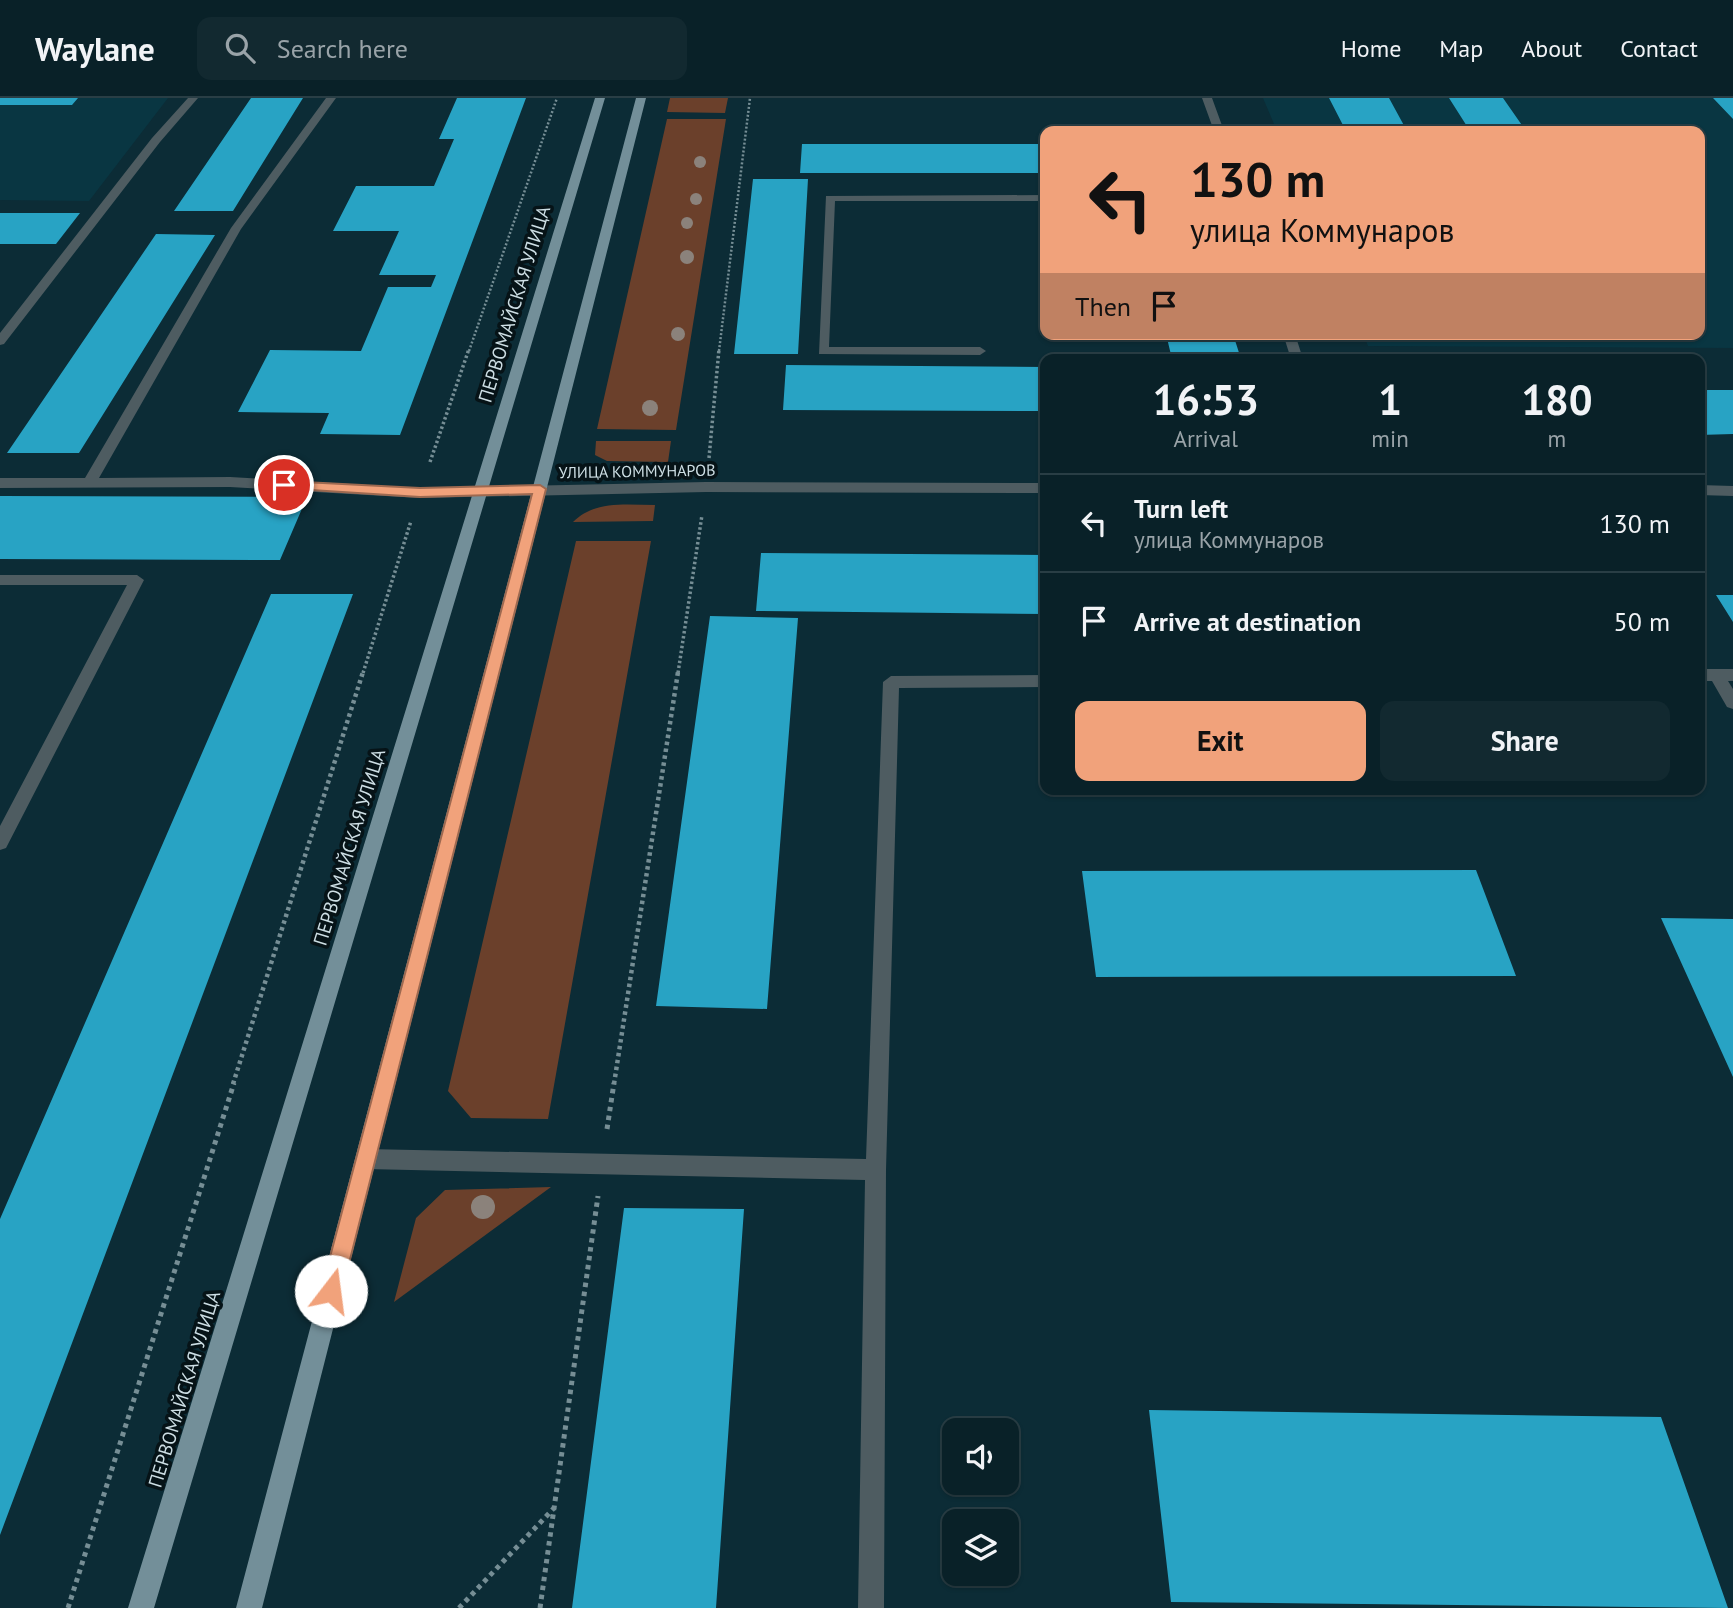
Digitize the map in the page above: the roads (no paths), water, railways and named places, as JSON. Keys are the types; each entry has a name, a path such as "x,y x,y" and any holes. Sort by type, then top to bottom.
{"main road":[{"name":"ПЕРВОМАЙСКАЯ УЛИЦА","path":"141,1608 600,98"},
{"path":"249,1608 641,98"}],"street":[{"path":"0,341 156,140 193,98"},
{"path":"89,483 236,228 331,98"},
{"path":"1207,98 1217,126"},
{"path":"980,351 824,351 830,198 1040,198"},
{"name":"УЛИЦА КОММУНАРОВ","path":"0,483 230,482 420,493 706,487 1040,488"},
{"path":"1705,491 1733,491"},
{"path":"0,580 137,580 0,843"},
{"path":"1705,676 1725,675 1733,703"},
{"path":"871,1608 876,1170 891,682 1040,681"},
{"path":"366,1159 876,1170"}]}
